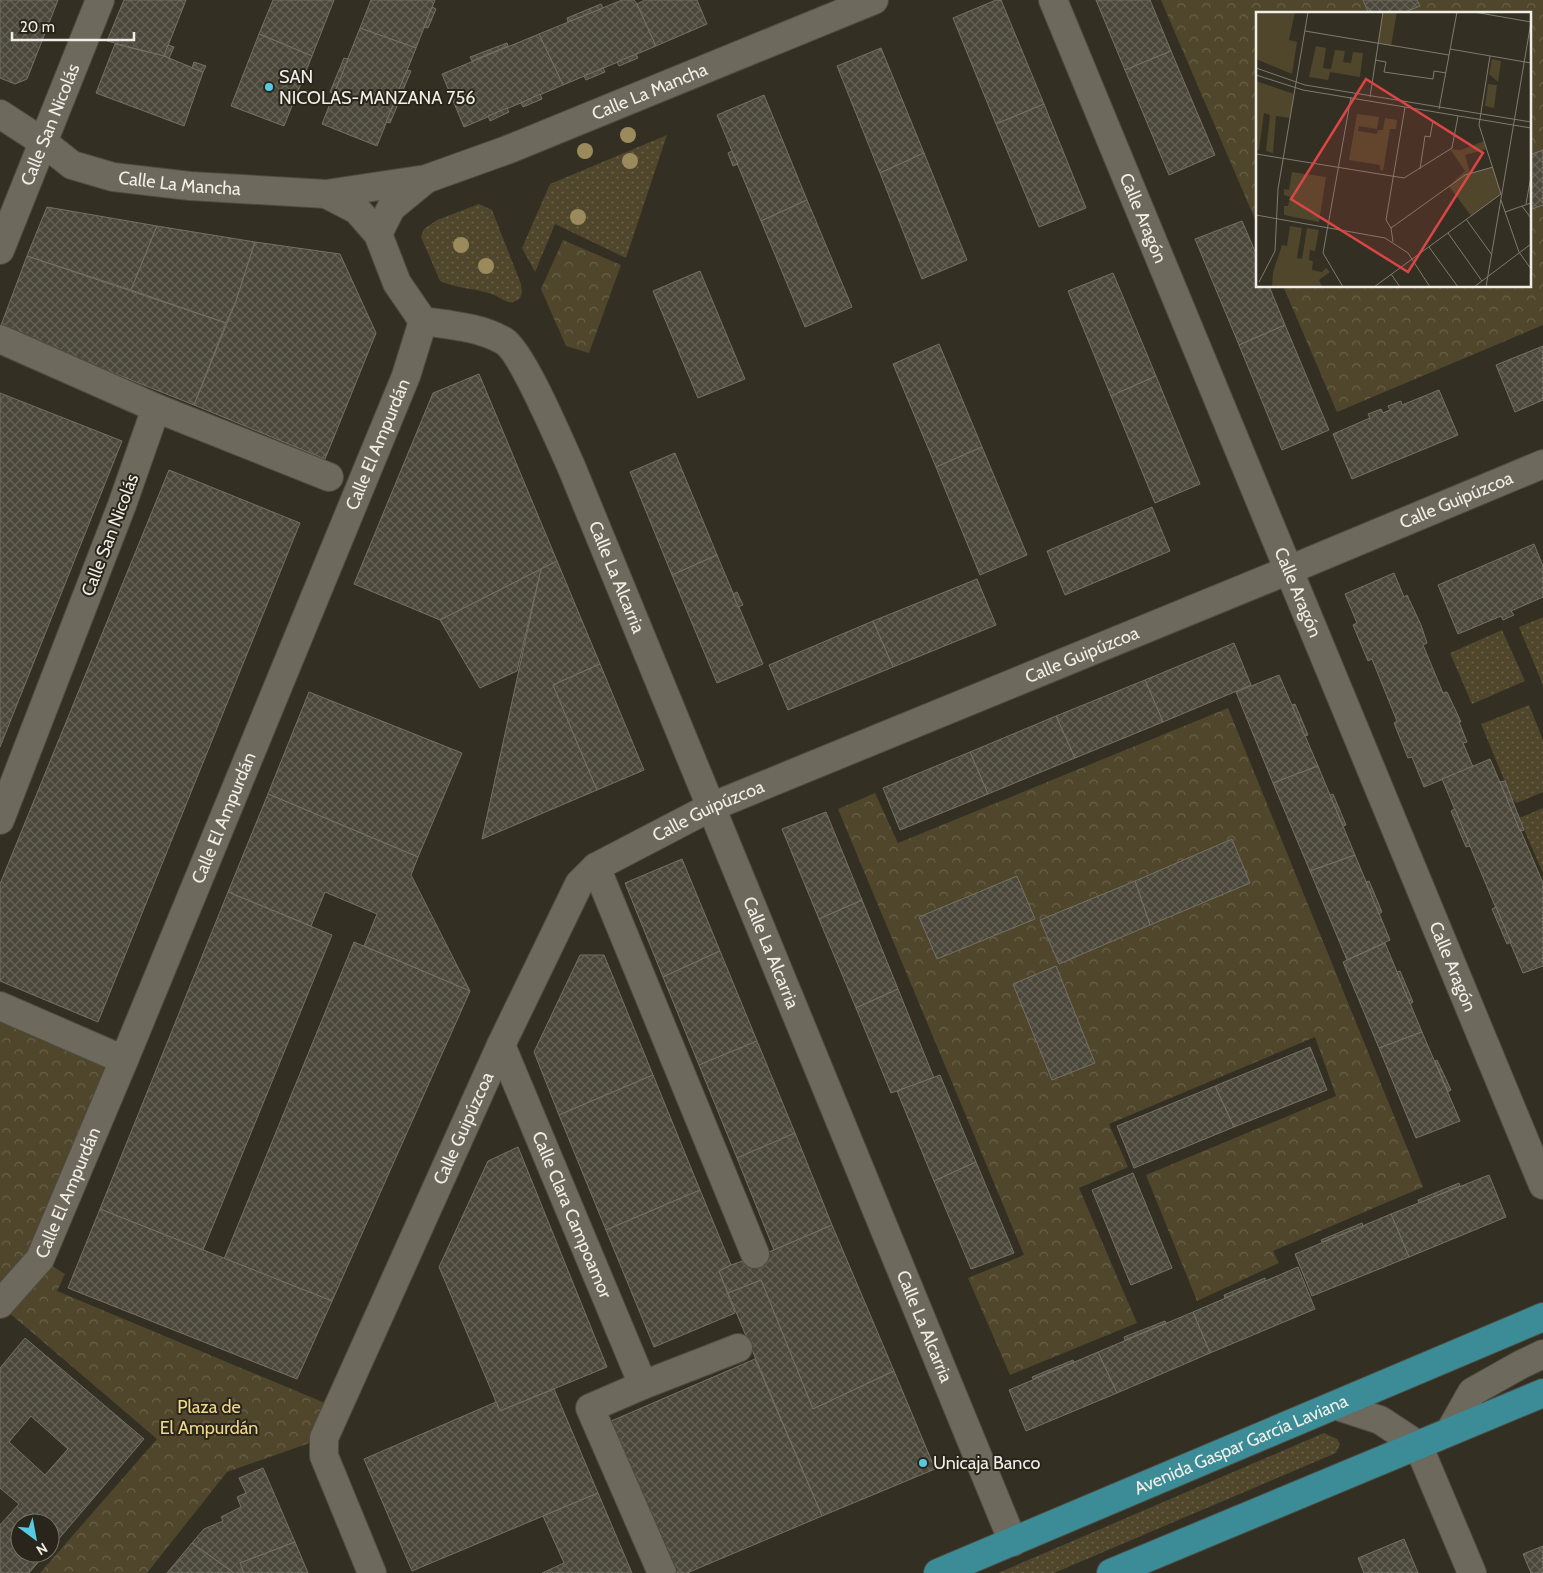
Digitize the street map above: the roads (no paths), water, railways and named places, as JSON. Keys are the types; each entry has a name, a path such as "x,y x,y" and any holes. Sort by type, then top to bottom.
{"main road":[{"name":"Avenida Gaspar García Laviana","path":"938,1573 1543,1317"},
{"path":"1111,1573 1418,1444 1543,1394"}],"street":[{"name":"Calle San Nicolás","path":"0,250 100,0"},
{"name":"Calle La Mancha","path":"426,179 507,150 874,0"},
{"name":"Calle Aragón","path":"1053,0 1543,1185"},
{"name":"Calle La Mancha","path":"0,114 43,142 72,165 113,177 190,186 326,194"},
{"path":"326,194 426,179"},
{"path":"378,234 391,208 426,179"},
{"path":"326,194 357,210 378,234 397,282 423,320"},
{"name":"Calle La Alcarria","path":"423,320 471,328 506,342 523,365 571,466 1012,1542"},
{"name":"Calle El Ampurdán","path":"0,1304 40,1259 406,376 423,320"},
{"path":"0,339 156,408 329,477"},
{"name":"Calle San Nicolás","path":"0,820 122,505 156,408"},
{"name":"Calle Guipúzcoa","path":"372,1573 324,1456 324,1438 501,1045 579,884 596,867 711,807 1543,464"},
{"path":"596,867 755,1254"},
{"path":"0,1006 124,1060"},
{"name":"Calle Clara Campoamor","path":"501,1045 643,1385"},
{"path":"662,1573 590,1408 738,1348"},
{"path":"1450,1431 1472,1392 1543,1354"},
{"path":"1336,1406 1380,1420 1418,1444 1472,1573"}],"place":[{"name":"SAN NICOLAS-MANZANA 756","path":"269,87"},
{"name":"Unicaja Banco","path":"923,1463"}],"park label":[{"name":"Plaza de El Ampurdán","path":"209,1417"}]}
